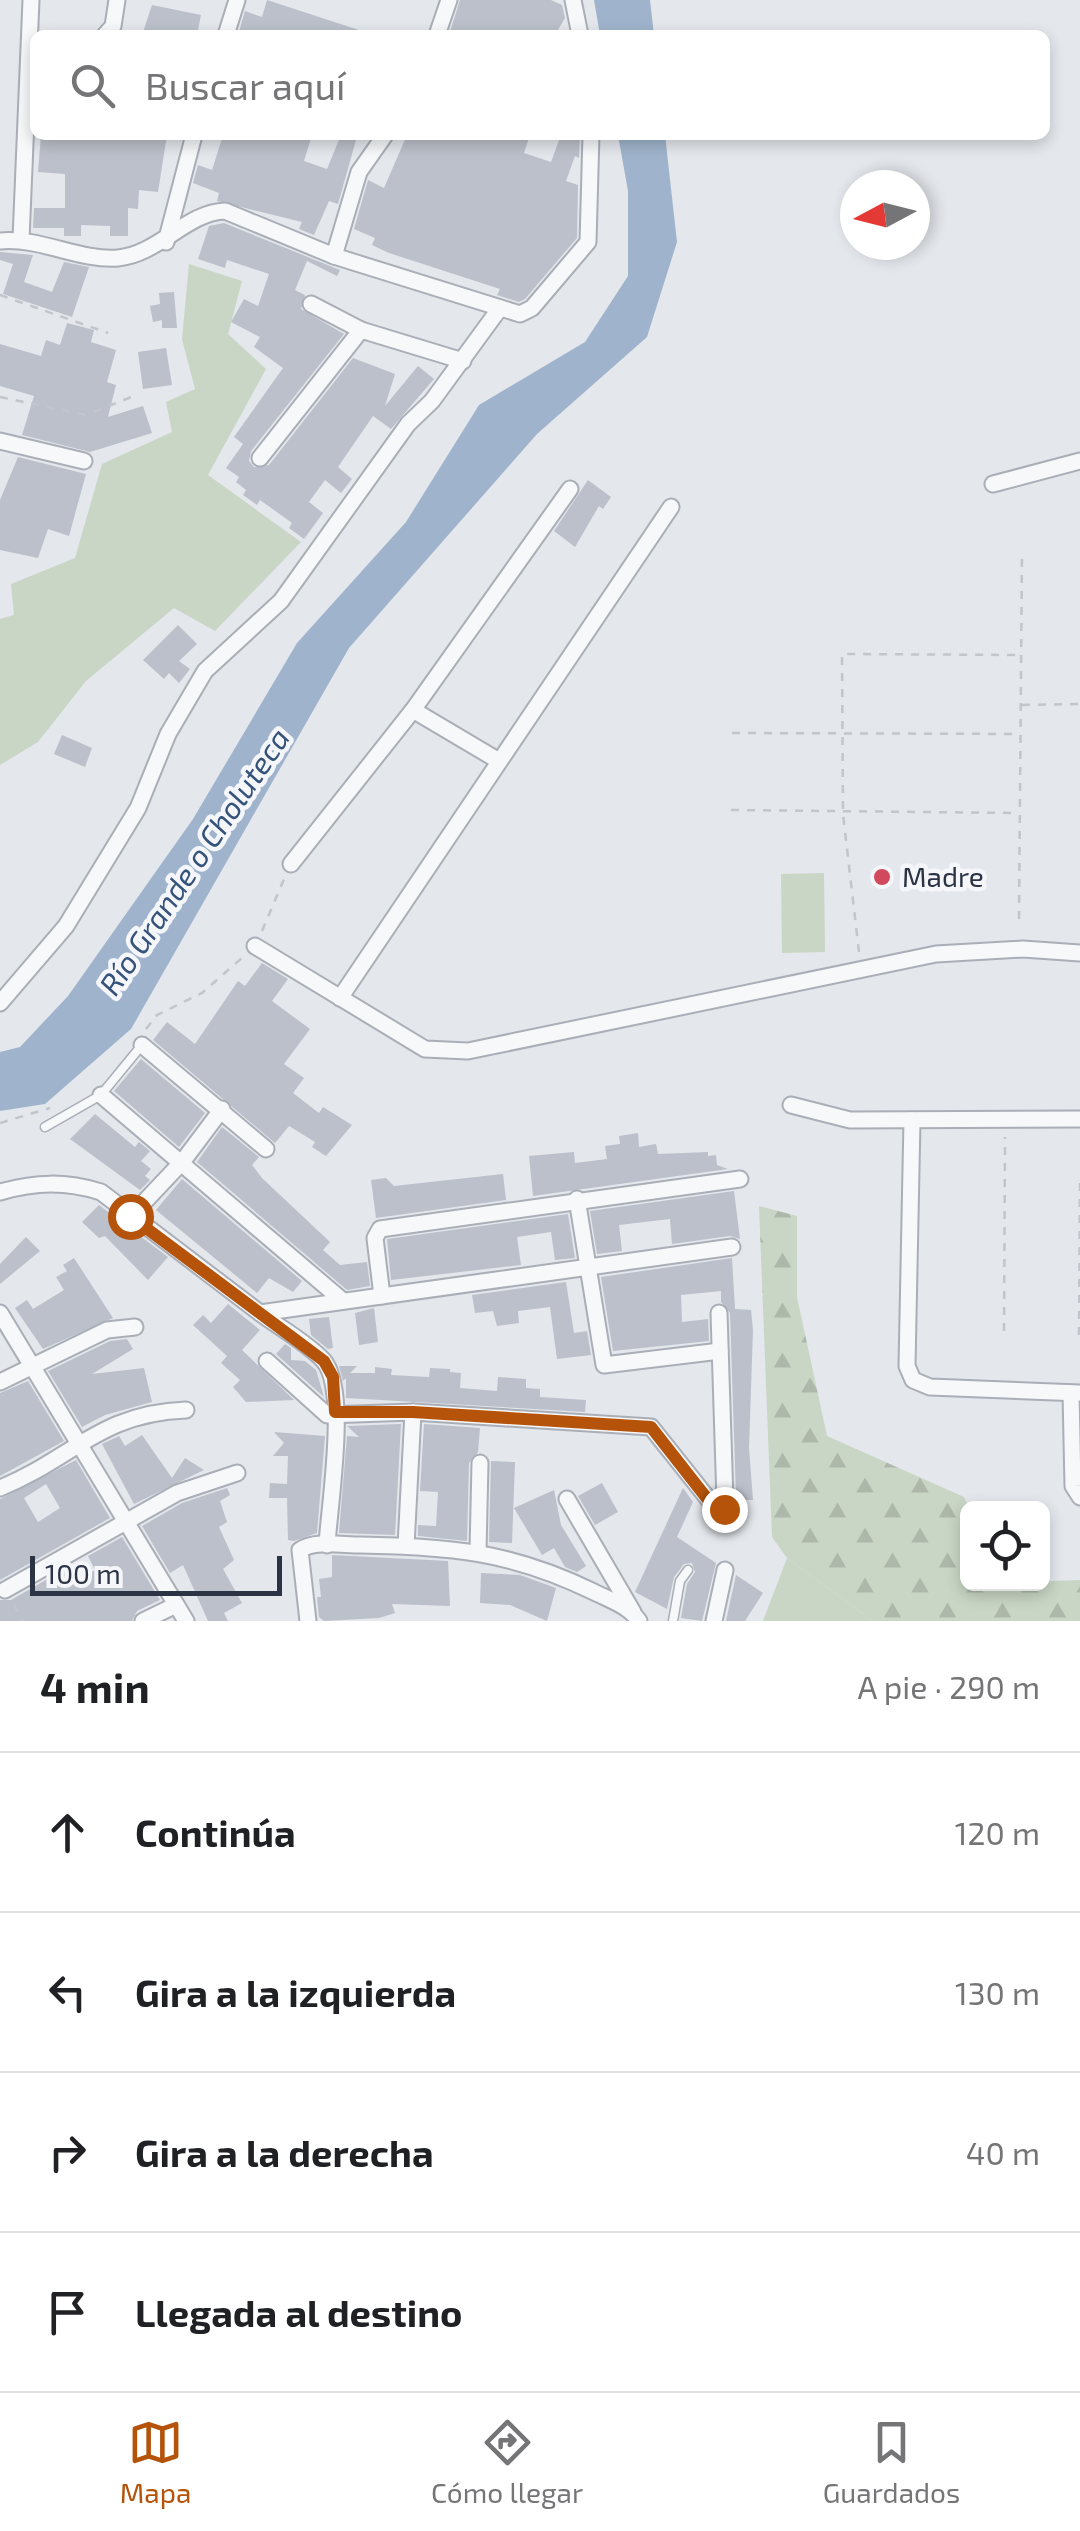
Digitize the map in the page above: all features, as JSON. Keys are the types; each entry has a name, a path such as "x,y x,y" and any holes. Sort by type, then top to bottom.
{"street":[{"path":"32,0 32,30"},
{"path":"109,30 117,0"},
{"path":"228,30 237,0"},
{"path":"439,30 449,0"},
{"path":"573,0 579,30"},
{"path":"22,239 30,81"},
{"path":"166,242 193,140"},
{"path":"334,256 359,172 381,140"},
{"path":"0,242 22,239 116,258 166,242 210,212 226,211 334,256 520,314 532,308 588,242 591,140"},
{"path":"311,304 361,330 463,361"},
{"path":"0,1004 66,926 138,808 168,734 205,671 282,601 408,424 463,361 500,308"},
{"path":"260,458 361,330"},
{"path":"0,441 84,461"},
{"path":"993,484 1080,462"},
{"path":"291,864 413,710 570,489"},
{"path":"340,998 671,507"},
{"path":"413,710 499,761"},
{"path":"256,946 425,1048 468,1051 936,954 1023,949 1080,953"},
{"path":"144,1037 266,1149"},
{"path":"101,1096 183,1161 344,1301"},
{"path":"790,1105 850,1120 1080,1119"},
{"path":"130,1216 183,1161 222,1109"},
{"path":"912,1120 907,1366 913,1380 930,1388 1076,1393 1073,1486 1080,1497"},
{"path":"382,1296 375,1238 380,1229 740,1179"},
{"path":"0,1192 29,1184 70,1182 101,1192 324,1361 333,1377 335,1412 327,1545"},
{"path":"578,1199 604,1365 720,1351"},
{"path":"260,1313 732,1248"},
{"path":"0,1313 186,1621"},
{"path":"267,1360 320,1412 413,1412 651,1427 716,1510 724,1509 725,1501 719,1313"},
{"path":"0,1382 108,1330 135,1327"},
{"path":"0,1488 78,1443 148,1412 186,1410"},
{"path":"406,1546 413,1412"},
{"path":"478,1552 480,1462"},
{"path":"5,1590 178,1494 236,1473"},
{"path":"567,1499 636,1616"},
{"path":"308,1621 300,1550 327,1545 478,1552 547,1570 636,1616"},
{"path":"714,1621 725,1570"},
{"path":"143,1621 176,1605"}],"lane":[{"path":"45,1128 101,1096 144,1037"},
{"path":"673,1621 680,1581 688,1570"}],"path":[{"path":"0,295 108,333"},
{"path":"0,397 86,416 134,396"},
{"path":"1019,918 1022,552"},
{"path":"861,968 843,814 842,654 1021,655"},
{"path":"1020,704 1080,704"},
{"path":"732,732 1020,734"},
{"path":"731,810 843,814 1020,812"},
{"path":"144,1037 157,1015 202,993 256,946 291,864"},
{"path":"0,1123 66,1102"},
{"path":"1004,1331 1005,1119"},
{"path":"1079,1335 1080,1181"}],"green space":[{"path":"189,264 242,281 228,334 266,369 208,475 301,542 215,631 174,608 86,681 38,742 0,765 0,619 14,615 11,584 75,558 102,464 172,432 166,402 195,389 182,339"},
{"path":"824,873 825,952 782,953 781,874"},
{"path":"759,1206 797,1216 797,1297 827,1436 964,1497 966,1501 960,1501 960,1591 1050,1591 1050,1581 1080,1580 1080,1621 873,1621 787,1558 772,1537"},
{"path":"787,1558 873,1621 763,1621"}],"water":[{"path":"594,0 650,0 653,30 599,30"},
{"name":"Río Grande o Choluteca","path":"619,140 666,140 677,242 647,337 537,434 349,648 131,1029 45,1104 0,1111 0,1052 20,1047 68,996 193,819 297,643 406,522 479,405 585,342 628,276 628,191"}],"building":[{"path":"267,0 359,30 239,30 245,11 262,17"},
{"path":"460,0 551,0 562,5 565,18 558,30 451,30"},
{"path":"152,5 201,15 198,30 144,30"},
{"path":"41,140 166,140 158,192 139,190 138,209 128,208 128,236 110,236 110,226 81,225 81,236 64,236 64,228 33,228 34,208 65,208 65,174 38,172"},
{"path":"221,140 310,140 304,161 327,169 339,140 356,140 338,204 329,201 314,235 299,229 302,222 217,201 219,193 193,183 198,165 212,170"},
{"path":"405,140 528,140 524,153 551,162 559,140 580,140 579,158 575,156 566,181 578,185 577,238 519,302 497,295 500,289 372,245 375,238 354,229 368,180 384,188"},
{"path":"224,223 340,270 337,276 307,261 295,290 305,295 301,309 344,334 251,451 249,461 254,467 269,465 353,358 395,374 385,406 418,366 434,379 391,429 373,416 338,467 352,479 341,493 325,480 309,502 323,513 304,539 289,528 292,523 260,500 257,505 243,495 246,490 236,482 239,477 226,468 243,444 234,437 283,368 254,347 260,337 231,322 244,299 258,306 269,274 227,260 225,268 198,259 209,226"},
{"path":"0,252 33,255 24,282 52,292 64,262 89,267 72,317 3,294 13,264 0,260"},
{"path":"174,292 177,328 162,328 162,320 153,322 150,306 160,304 159,293"},
{"path":"67,323 94,330 91,342 116,350 107,382 116,385 108,417 143,406 152,433 90,452 22,435 34,396 0,386 0,344 41,356 46,340 60,345"},
{"path":"166,348 172,385 143,389 138,352"},
{"path":"18,457 86,474 69,536 48,529 38,558 0,550 0,500"},
{"path":"588,480 611,497 603,509 599,506 575,547 554,531"},
{"path":"178,625 197,644 179,661 190,669 179,683 169,673 164,679 143,660"},
{"path":"62,735 92,748 85,767 54,754"},
{"path":"262,963 288,979 272,1001 310,1029 284,1064 304,1078 293,1093 319,1113 323,1107 352,1125 326,1156 312,1147 315,1142 289,1126 275,1143 153,1040 167,1022 195,1044 238,981 245,986"},
{"path":"141,1059 205,1113 179,1147 114,1091"},
{"path":"95,1114 135,1147 139,1142 150,1151 141,1161 151,1169 145,1176 150,1180 140,1190 70,1139"},
{"path":"222,1127 259,1157 252,1165 262,1178 330,1242 323,1250 340,1265 367,1262 370,1286 347,1290 197,1162"},
{"path":"638,1133 639,1147 656,1144 658,1154 708,1152 708,1156 716,1155 717,1165 728,1169 533,1196 529,1156 574,1152 575,1163 607,1159 605,1146 620,1144 619,1136"},
{"path":"503,1174 506,1200 376,1218 371,1180 386,1178 394,1186"},
{"path":"182,1179 302,1281 293,1292 269,1278 257,1293 156,1210"},
{"path":"734,1191 740,1239 730,1236 672,1244 670,1219 619,1225 622,1251 597,1254 590,1211"},
{"path":"99,1205 168,1257 148,1280 105,1236 99,1238 82,1222"},
{"path":"568,1214 575,1258 555,1260 551,1232 517,1237 521,1265 391,1280 387,1239"},
{"path":"26,1237 40,1251 0,1284 0,1264"},
{"path":"74,1258 113,1318 43,1349 15,1308 27,1300 33,1309 64,1290 56,1277 67,1271 63,1265"},
{"path":"732,1258 735,1309 751,1310 753,1330 749,1448 753,1500 737,1500 736,1496 730,1313 721,1302 721,1291 681,1295 682,1322 708,1319 709,1341 613,1351 601,1277"},
{"path":"566,1282 574,1333 587,1331 591,1355 557,1359 550,1307 518,1311 519,1323 497,1326 493,1311 475,1313 472,1295"},
{"path":"228,1304 260,1330 242,1350 294,1400 246,1402 233,1387 240,1380 221,1363 227,1356 193,1325 203,1315 211,1323"},
{"path":"374,1308 378,1342 359,1345 355,1313"},
{"path":"329,1317 333,1348 328,1349 311,1335 309,1319"},
{"path":"127,1339 133,1349 92,1374 144,1368 152,1402 105,1415 82,1427 48,1371 110,1341"},
{"path":"285,1344 291,1348 291,1360 305,1361 316,1370 324,1397 276,1354"},
{"path":"339,1366 357,1366 350,1373 375,1373 375,1367 392,1369 391,1375 429,1377 430,1368 450,1369 461,1373 460,1388 497,1391 498,1377 526,1379 526,1388 540,1389 540,1397 586,1400 585,1412 346,1398 346,1378 343,1381"},
{"path":"28,1381 64,1441 0,1476 0,1393"},
{"path":"401,1424 395,1535 339,1533 347,1436 359,1437 347,1426"},
{"path":"424,1424 480,1428 478,1452 469,1463 467,1541 418,1536 418,1525 436,1526 438,1492 420,1491"},
{"path":"274,1432 325,1436 317,1533 294,1541 288,1540 287,1498 269,1498 270,1483 287,1484 288,1456 273,1456 284,1443"},
{"path":"142,1435 172,1478 185,1458 204,1470 134,1504 102,1444 119,1436 125,1446"},
{"path":"76,1460 110,1518 0,1580 0,1499","holes":["46,1484 60,1508 38,1522 24,1498"]},
{"path":"491,1461 515,1462 512,1543 489,1542"},
{"path":"602,1483 618,1512 595,1525 578,1496"},
{"path":"227,1488 230,1495 220,1501 227,1522 219,1527 234,1560 223,1569 242,1603 224,1613 228,1621 208,1621 183,1565 170,1573 142,1526 182,1503"},
{"path":"683,1488 693,1502 677,1537 716,1563 702,1621 681,1618 687,1584 695,1572 692,1563 684,1564 674,1577 667,1609 635,1592"},
{"path":"554,1490 561,1525 586,1566 577,1572 565,1567 554,1548 542,1555 514,1508"},
{"path":"122,1537 160,1600 137,1611 132,1621 0,1621 0,1600 11,1600 65,1569 73,1582 95,1570 88,1556"},
{"path":"332,1555 448,1561 450,1606 392,1604 395,1613 379,1618 324,1621 319,1617 319,1579 332,1577"},
{"path":"481,1573 520,1575 556,1588 547,1621 510,1605 480,1603"},
{"path":"736,1575 763,1593 745,1621 726,1621"}],"place":[{"name":"Madre","path":"882,877"}],"route":[{"path":"130,1216 324,1361 333,1377 335,1412 413,1412 651,1427 662,1436 716,1510 724,1509"}]}
